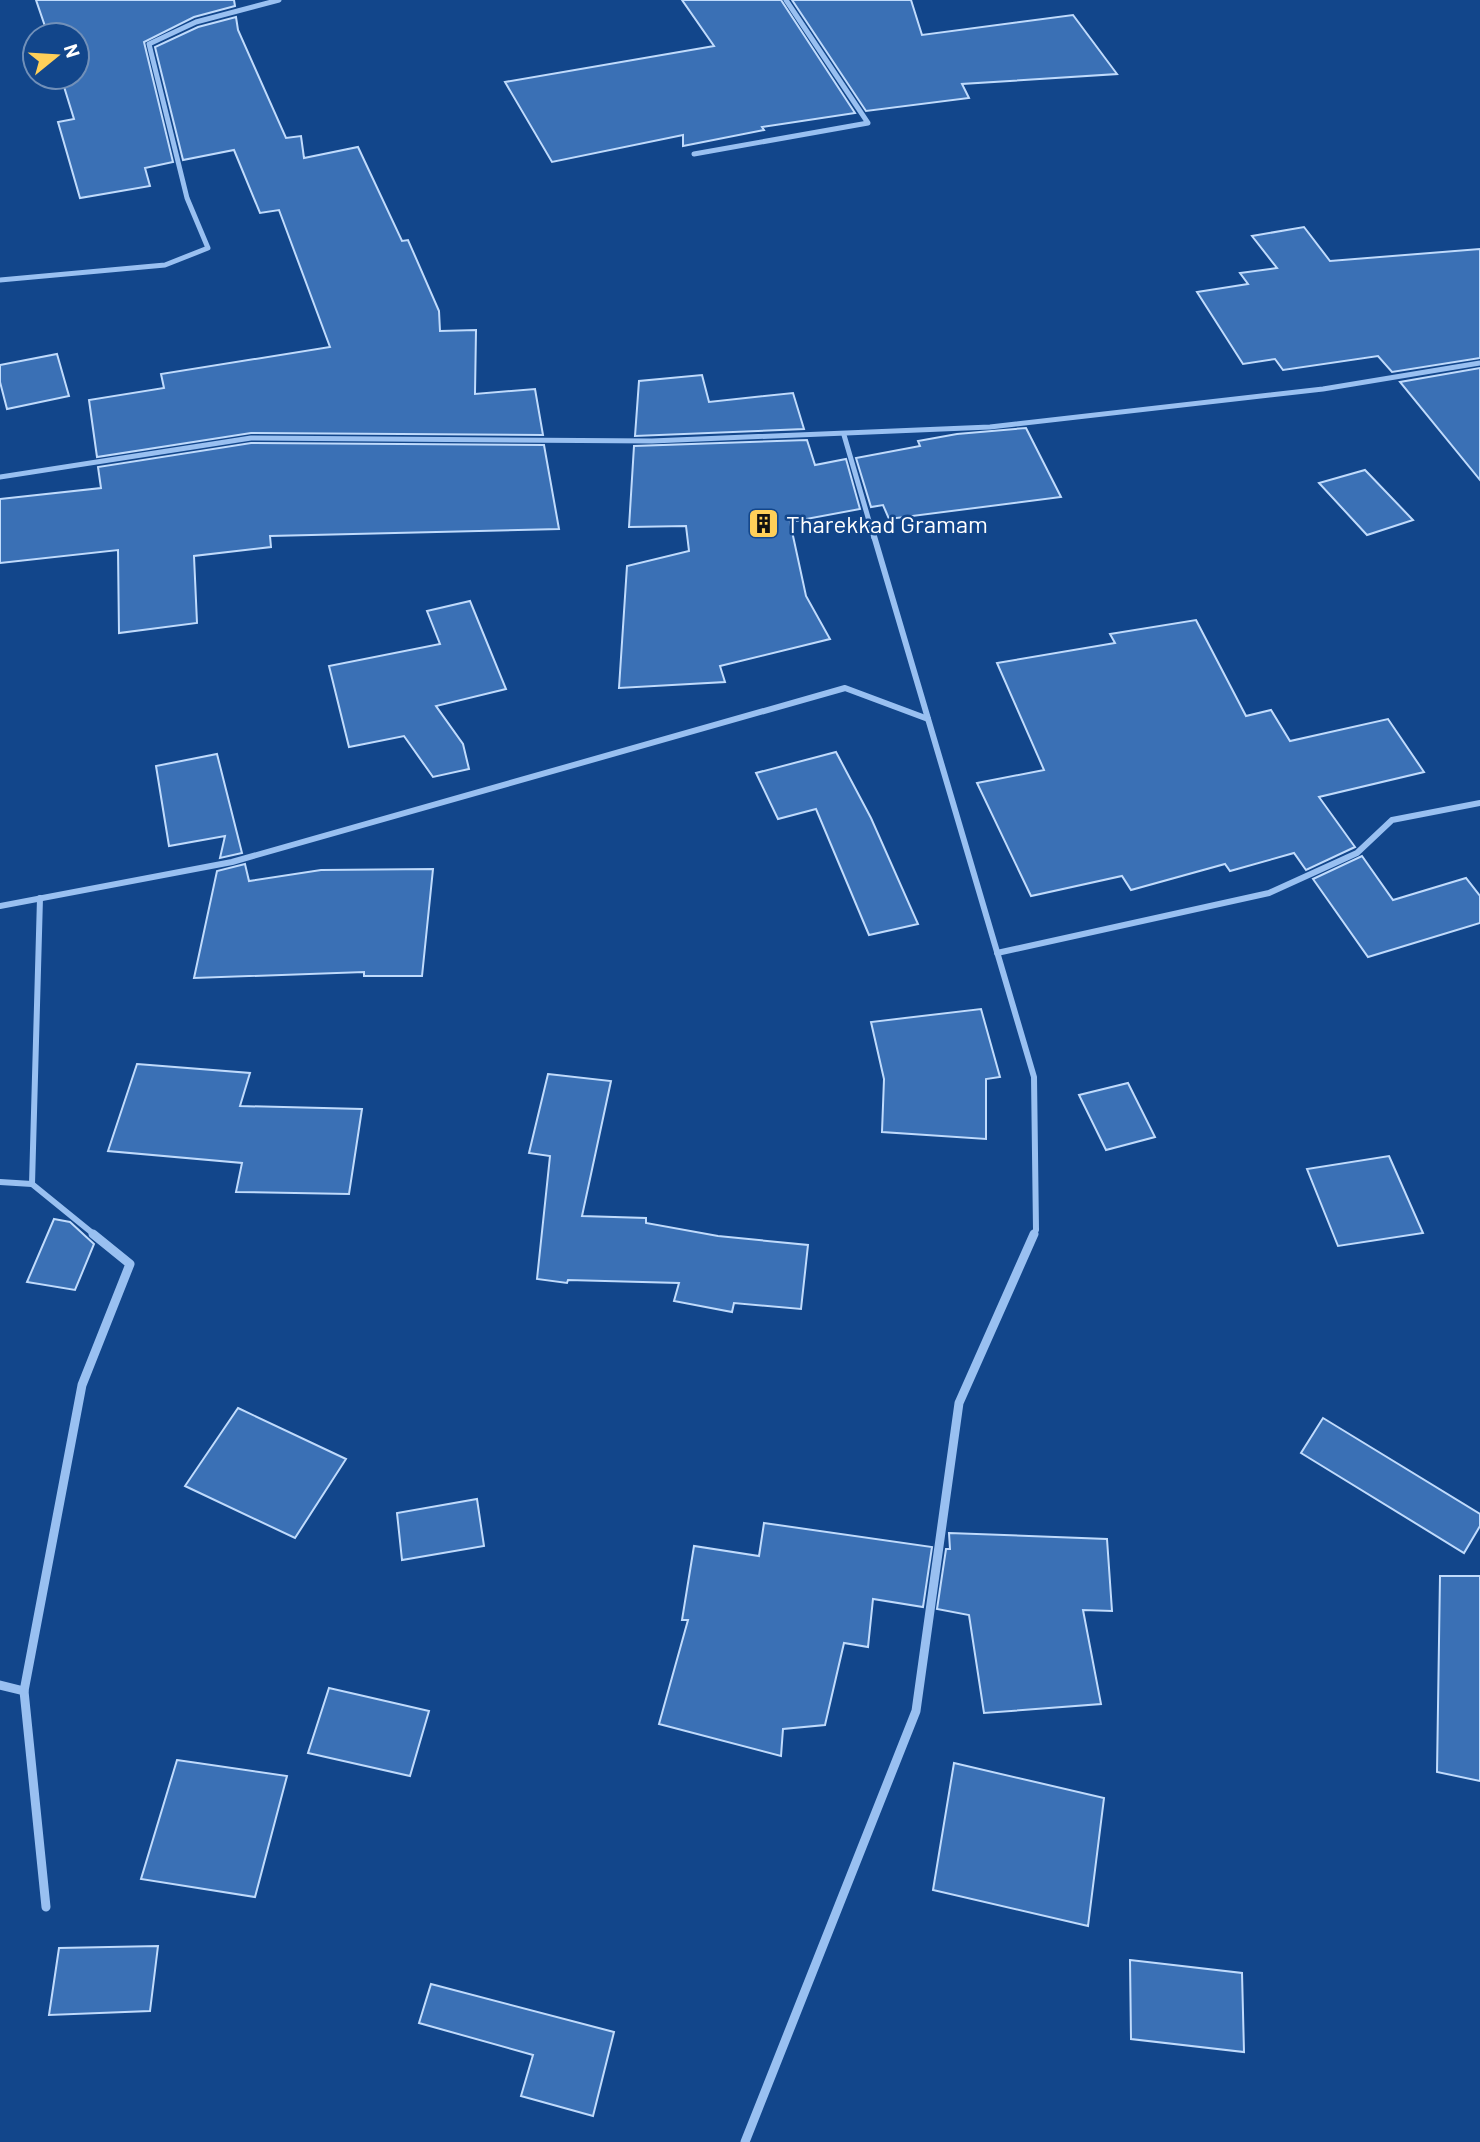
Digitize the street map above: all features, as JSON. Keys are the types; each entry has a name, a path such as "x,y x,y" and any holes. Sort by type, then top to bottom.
{"street":[{"path":"0,279 165,265 208,248 187,198 149,44 165,34 219,15 279,0"},
{"path":"694,154 868,123 786,0"},
{"path":"0,477 251,438 652,441 990,427 1323,389 1480,363"},
{"path":"745,2142 916,1711 959,1403 1036,1230 1034,1077 844,435"},
{"path":"0,906 232,862 845,688 928,719"},
{"path":"997,953 1269,893 1357,853 1392,820 1480,803"},
{"path":"32,1184 40,898"},
{"path":"0,1182 32,1184 130,1264 82,1385 24,1690 46,1907"},
{"path":"0,1685 24,1690"}],"building":[{"path":"36,0 234,0 235,6 194,17 144,42 173,162 145,168 150,186 80,198 58,122 74,119 65,91 91,91 91,21 43,21"},
{"path":"682,0 781,0 855,113 762,127 764,130 683,146 683,135 552,162 505,82 714,46"},
{"path":"792,0 911,0 922,35 1073,15 1117,74 962,84 969,98 866,111"},
{"path":"236,17 238,30 286,138 301,136 304,158 358,147 402,241 408,240 439,311 440,331 476,330 475,394 535,389 543,435 251,433 97,457 89,400 164,388 161,374 330,347 279,210 260,213 234,150 183,160 155,47 198,27"},
{"path":"1304,227 1330,261 1480,249 1480,358 1392,372 1378,356 1283,370 1275,359 1243,364 1197,292 1248,284 1240,273 1277,268 1252,236"},
{"path":"57,354 69,396 7,409 0,382 0,365"},
{"path":"1480,368 1480,480 1400,382"},
{"path":"702,375 709,402 793,393 804,429 635,436 639,381"},
{"path":"1026,428 1061,497 889,519 883,505 871,507 856,458 920,446 918,441 957,434"},
{"path":"807,440 815,465 846,459 860,509 790,522 806,596 830,639 720,666 725,682 619,688 627,566 689,551 686,526 629,527 634,446"},
{"path":"251,443 544,445 559,529 270,536 271,547 194,556 197,623 119,633 118,550 0,563 0,499 101,488 98,467"},
{"path":"1365,470 1413,520 1367,535 1319,483"},
{"path":"470,601 506,689 436,706 463,744 469,769 433,777 404,736 349,747 329,666 440,644 427,611"},
{"path":"1196,620 1246,716 1271,710 1290,741 1388,719 1424,772 1319,797 1355,847 1306,870 1294,853 1230,871 1225,864 1131,890 1122,876 1031,896 977,783 1044,770 997,663 1115,643 1110,634"},
{"path":"836,752 871,818 918,924 869,935 816,809 778,819 756,773"},
{"path":"217,754 242,853 220,858 225,836 169,846 156,766"},
{"path":"1362,856 1393,900 1466,878 1480,896 1480,923 1368,957 1313,879"},
{"path":"245,864 249,881 321,870 433,869 422,976 364,976 364,972 194,978 217,871"},
{"path":"981,1009 1000,1077 986,1079 986,1139 882,1132 884,1079 871,1022"},
{"path":"137,1064 250,1073 240,1106 362,1109 349,1194 236,1192 242,1163 108,1151"},
{"path":"548,1074 611,1081 582,1216 646,1218 646,1223 718,1236 808,1245 801,1309 734,1303 732,1312 674,1301 679,1283 568,1280 567,1283 537,1279 550,1156 529,1153"},
{"path":"1128,1083 1155,1137 1106,1150 1079,1095"},
{"path":"1389,1156 1423,1233 1338,1246 1307,1169"},
{"path":"54,1219 70,1222 94,1244 75,1290 27,1282"},
{"path":"238,1408 346,1459 295,1538 185,1486"},
{"path":"1323,1418 1480,1514 1480,1526 1464,1553 1301,1453"},
{"path":"477,1499 484,1546 402,1560 397,1513"},
{"path":"764,1523 932,1547 923,1607 873,1599 868,1647 844,1643 825,1725 783,1729 781,1756 659,1724 688,1620 682,1620 694,1546 759,1556"},
{"path":"949,1533 1107,1539 1112,1611 1083,1610 1101,1704 984,1713 969,1615 937,1609 946,1549 950,1549"},
{"path":"1440,1576 1480,1576 1480,1781 1437,1772"},
{"path":"329,1688 429,1711 410,1776 308,1753"},
{"path":"177,1760 287,1776 255,1897 141,1879"},
{"path":"954,1763 1104,1798 1088,1926 933,1890"},
{"path":"158,1946 150,2011 49,2015 59,1948"},
{"path":"1130,1960 1242,1973 1244,2052 1131,2039"},
{"path":"431,1984 614,2032 593,2116 521,2096 533,2055 419,2023"}],"place":[{"name":"Tharekkad Gramam","path":"763,523"}]}
